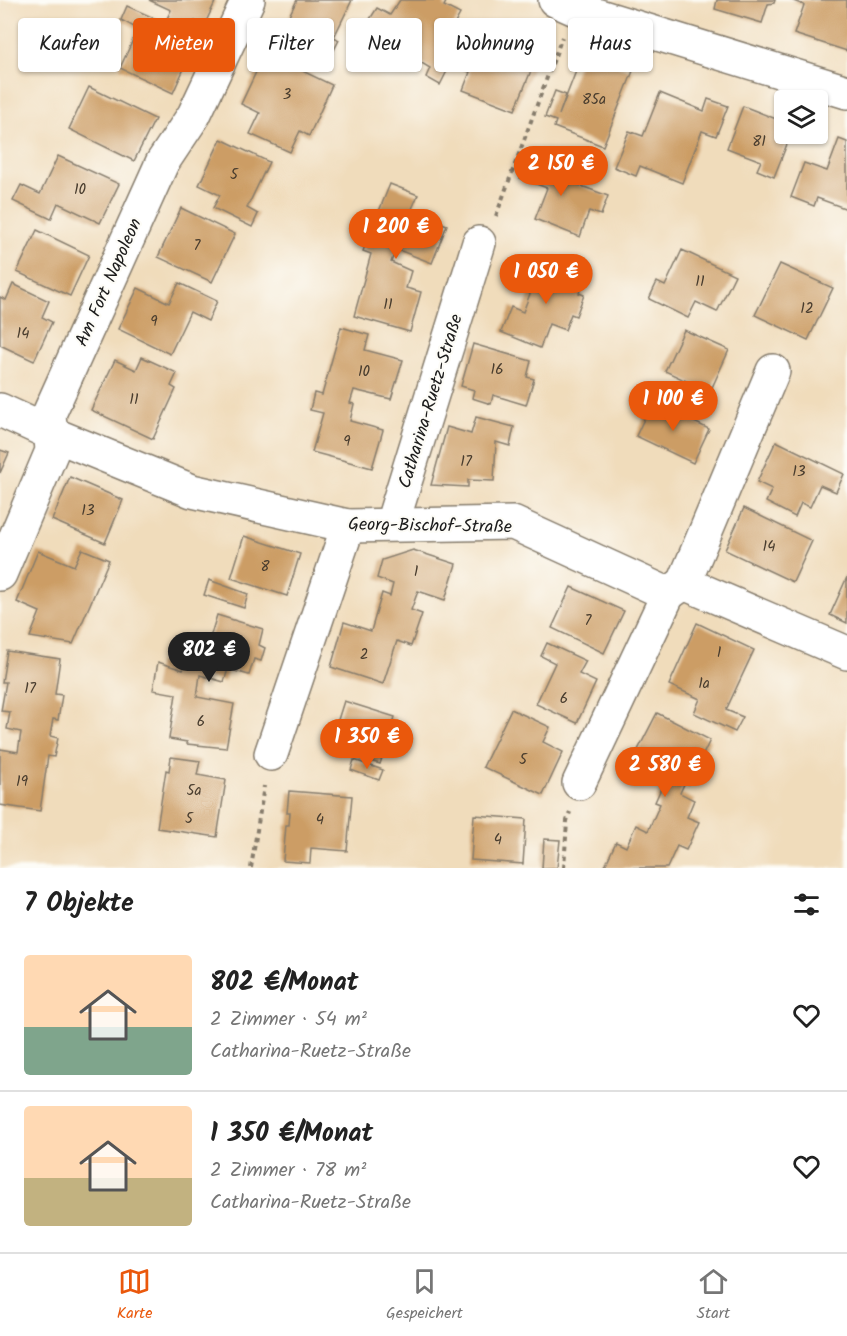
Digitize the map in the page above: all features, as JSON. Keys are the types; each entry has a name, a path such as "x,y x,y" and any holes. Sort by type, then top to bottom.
{"street":[{"name":"Am Fort Napoleon","path":"0,574 52,451 49,414 162,162 194,115 248,0"},
{"path":"564,4 847,92"},
{"name":"Catharina-Ruetz-Straße","path":"392,524 479,243"},
{"path":"579,783 676,588 773,370"},
{"name":"Georg-Bischof-Straße","path":"0,410 192,491 348,526 513,523 847,653"},
{"path":"271,754 348,526"}],"path":[{"path":"479,243 494,221 564,4"},
{"path":"251,868 271,754"},
{"path":"564,868 567,821 579,783"}],"building":[{"path":"149,0 216,0 208,18 167,18 171,10"},
{"path":"297,0 352,0 334,37 334,18 293,18 289,16"},
{"path":"400,0 442,0 446,2 444,6 460,14 458,18 434,18 434,72 446,72 440,85 426,77 430,68 422,63 422,18 371,18 377,8 390,15"},
{"path":"717,0 775,0 774,3 768,4 762,23 715,9"},
{"path":"791,0 847,0 847,51 794,34 804,5"},
{"path":"127,6 154,18 133,18 133,26 121,20"},
{"path":"334,37 339,40 334,50"},
{"path":"133,40 133,72 182,72 173,93 121,68"},
{"path":"256,72 305,72 332,85 309,136 300,131 290,152 250,134 260,113 241,104"},
{"path":"470,72 530,72 515,110 463,90"},
{"path":"576,72 633,72 603,146 554,127 556,121 545,117 555,91 566,95 559,115"},
{"path":"89,87 155,119 134,161 69,129"},
{"path":"660,93 704,111 708,99 728,106 716,136 702,131 682,183 640,166 636,176 614,167 629,131 643,136"},
{"path":"743,106 774,118 774,144 787,144 774,177 757,170 761,161 727,148"},
{"path":"221,139 269,162 247,208 258,214 252,227 213,208 220,195 199,185"},
{"path":"839,139 847,142 847,209 817,198 814,206 791,197 804,163 827,171"},
{"path":"530,150 557,162 552,175 608,196 601,215 589,211 580,237 535,219 547,188 520,178"},
{"path":"58,156 119,184 100,223 58,203 51,219 13,201 21,185 40,194"},
{"path":"390,184 418,195 411,211 447,225 432,263 396,249 391,262 411,271 406,288 421,292 410,332 354,316 371,254 363,251"},
{"path":"181,208 235,234 212,282 158,257"},
{"path":"37,230 89,255 70,296 17,272"},
{"path":"682,250 735,275 717,312 696,302 688,318 649,299 657,282 665,286"},
{"path":"543,260 585,277 579,293 584,295 576,316 571,314 565,330 549,324 540,348 501,332 511,307 523,312"},
{"path":"780,264 833,288 808,340 755,315"},
{"path":"179,283 217,301 208,321 190,312 170,354 118,329 138,288 169,303"},
{"path":"13,284 49,301 42,317 52,322 34,361 0,345 0,297 6,300"},
{"path":"341,327 369,335 365,350 403,360 391,399 354,390 350,403 354,404 350,421 383,430 372,468 312,452 323,413 310,410 314,393 322,395"},
{"path":"684,330 729,350 710,392 665,371"},
{"path":"473,344 531,361 527,377 534,379 526,405 493,395 491,404 472,398 474,390 461,386"},
{"path":"142,357 177,373 171,386 176,389 153,439 91,410 115,360 136,370"},
{"path":"652,402 674,412 676,408 692,415 690,420 709,429 693,463 636,436"},
{"path":"476,417 514,427 510,446 496,442 494,481 468,480 468,487 431,485 447,427 471,434"},
{"path":"776,441 844,474 836,492 820,485 810,507 801,503 795,517 766,502 772,489 757,482"},
{"path":"0,450 9,453 0,473"},
{"path":"70,477 123,500 105,543 52,520"},
{"path":"744,508 812,541 793,582 725,550"},
{"path":"244,536 300,554 287,596 231,578"},
{"path":"82,549 109,560 73,644 30,637 40,612 17,602 38,551 74,566"},
{"path":"413,550 456,564 445,600 418,591 411,610 422,614 411,646 397,641 383,684 331,667 344,622 371,631 382,593 390,596 393,584 377,578 382,560"},
{"path":"847,577 847,623 830,615"},
{"path":"209,580 248,594 244,608 204,595"},
{"path":"571,587 624,611 604,653 552,628"},
{"path":"217,615 263,629 259,645 265,648 261,661 254,659 249,675 228,669 224,682 200,675 197,697 234,704 226,748 187,744 187,742 169,739 176,694 153,690 158,662 183,670 189,652 204,657"},
{"path":"697,623 754,650 726,710 743,717 735,732 694,713 700,699 669,685"},
{"path":"547,643 586,661 579,674 596,682 577,723 536,704 555,663 541,656"},
{"path":"7,651 60,659 55,694 62,695 58,720 53,719 50,736 58,738 54,757 48,756 40,811 0,805 0,749 18,752 21,732 7,729 10,712 1,711 6,682 2,682"},
{"path":"344,701 395,717 380,764 329,748"},
{"path":"511,709 550,727 543,742 563,752 543,795 483,767"},
{"path":"657,713 710,740 689,784 685,782 680,793 694,800 687,817 699,822 686,850 677,846 667,868 604,868 616,842 626,847 636,825 648,831 660,804 655,802 667,775 655,768 659,760 638,750"},
{"path":"171,757 200,761 197,775 226,780 217,837 157,828 166,770 169,771"},
{"path":"354,760 383,770 379,780 351,770"},
{"path":"289,791 352,796 347,851 311,848 310,863 283,861 286,825 289,825 290,813 287,813"},
{"path":"474,815 526,819 523,864 471,860"},
{"path":"544,839 560,840 557,868 542,868"}]}
